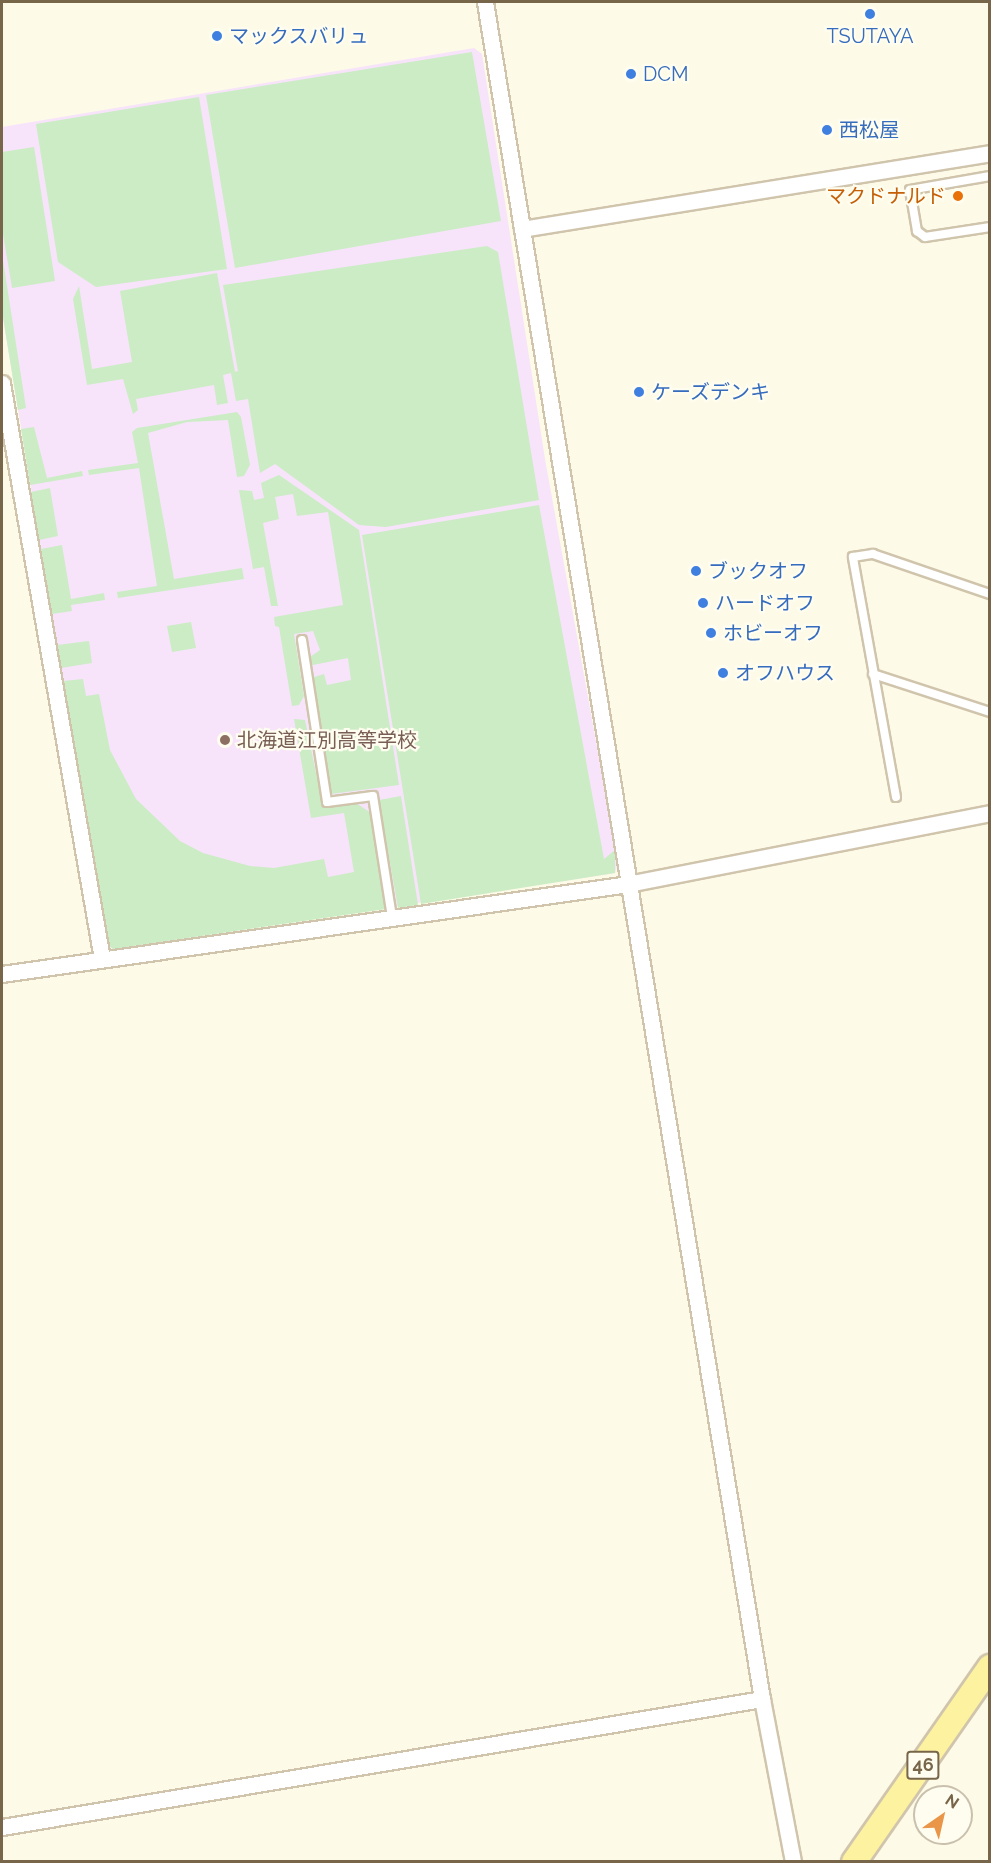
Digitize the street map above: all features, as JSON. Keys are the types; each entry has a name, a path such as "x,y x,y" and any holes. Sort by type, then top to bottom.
{"main road":[{"name":"46","path":"854,1862 990,1667"}],"street":[{"path":"484,2 762,1699 793,1862"},
{"path":"522,229 989,155"},
{"path":"2,383 102,959"},
{"path":"2,974 628,884 990,813"},
{"path":"2,1827 762,1699"}],"lane":[{"path":"990,176 910,190 917,231 925,237 990,227"},
{"path":"896,797 853,557 873,554 990,594"},
{"path":"302,640 327,802 373,796 392,918"},
{"path":"873,674 990,712"}],"shaded area":[{"name":"北海道江別高等学校","path":"474,48 482,54 545,459 618,863 615,873 113,949 106,944 2,312 2,127"}],"green space":[{"path":"472,52 501,221 235,268 206,95"},
{"path":"199,97 227,269 96,287 58,262 36,124"},
{"path":"34,147 55,281 12,288 2,228 2,152"},
{"path":"487,246 498,252 539,500 386,527 359,525 275,464 260,473 248,399 236,401 231,373 223,375 228,403 217,405 214,385 136,399 138,410 133,414 123,379 87,385 73,299 79,286 92,369 132,362 120,291 217,273 235,372 238,371 223,285"},
{"path":"2,254 26,408 18,410 2,311"},
{"path":"237,412 241,417 250,465 244,476 237,477 228,420 187,422 148,433 174,579 242,568 244,579 118,598 117,592 157,586 139,468 89,475 88,470 138,463 132,432 137,428"},
{"path":"34,427 47,478 82,471 83,476 30,485 21,429"},
{"path":"279,475 359,530 399,785 331,794 311,678 324,674 327,685 351,680 348,658 308,666 310,657 320,650 313,631 294,634 304,696 299,705 292,706 279,627 275,626 274,617 343,605 328,512 297,516 293,494 275,497 279,519 263,523 278,606 271,606 264,567 253,569 239,490 252,491 254,500 264,498 261,483"},
{"path":"50,488 58,536 39,540 31,492"},
{"path":"539,505 604,859 615,850 615,873 421,904 362,535"},
{"path":"62,545 71,599 104,593 105,600 71,605 72,611 52,614 41,549"},
{"path":"191,622 196,648 172,652 167,626"},
{"path":"89,641 92,663 61,668 57,645"},
{"path":"83,679 86,696 99,694 110,750 136,799 180,841 203,853 250,866 274,868 324,859 328,877 354,872 344,813 311,818 294,719 305,720 323,807 356,803 371,813 386,909 113,949 106,944 63,681"},
{"path":"401,796 418,905 398,908 379,800"}],"place":[{"name":"TSUTAYA","path":"870,14"},
{"name":"マックスバリュ","path":"217,36"},
{"name":"DCM","path":"631,74"},
{"name":"西松屋","path":"827,130"},
{"name":"マクドナルド","path":"958,196"},
{"name":"ケーズデンキ","path":"639,392"},
{"name":"ブックオフ","path":"696,571"},
{"name":"ハードオフ","path":"703,603"},
{"name":"ホビーオフ","path":"711,633"},
{"name":"オフハウス","path":"723,673"},
{"name":"北海道江別高等学校","path":"225,740"}]}
